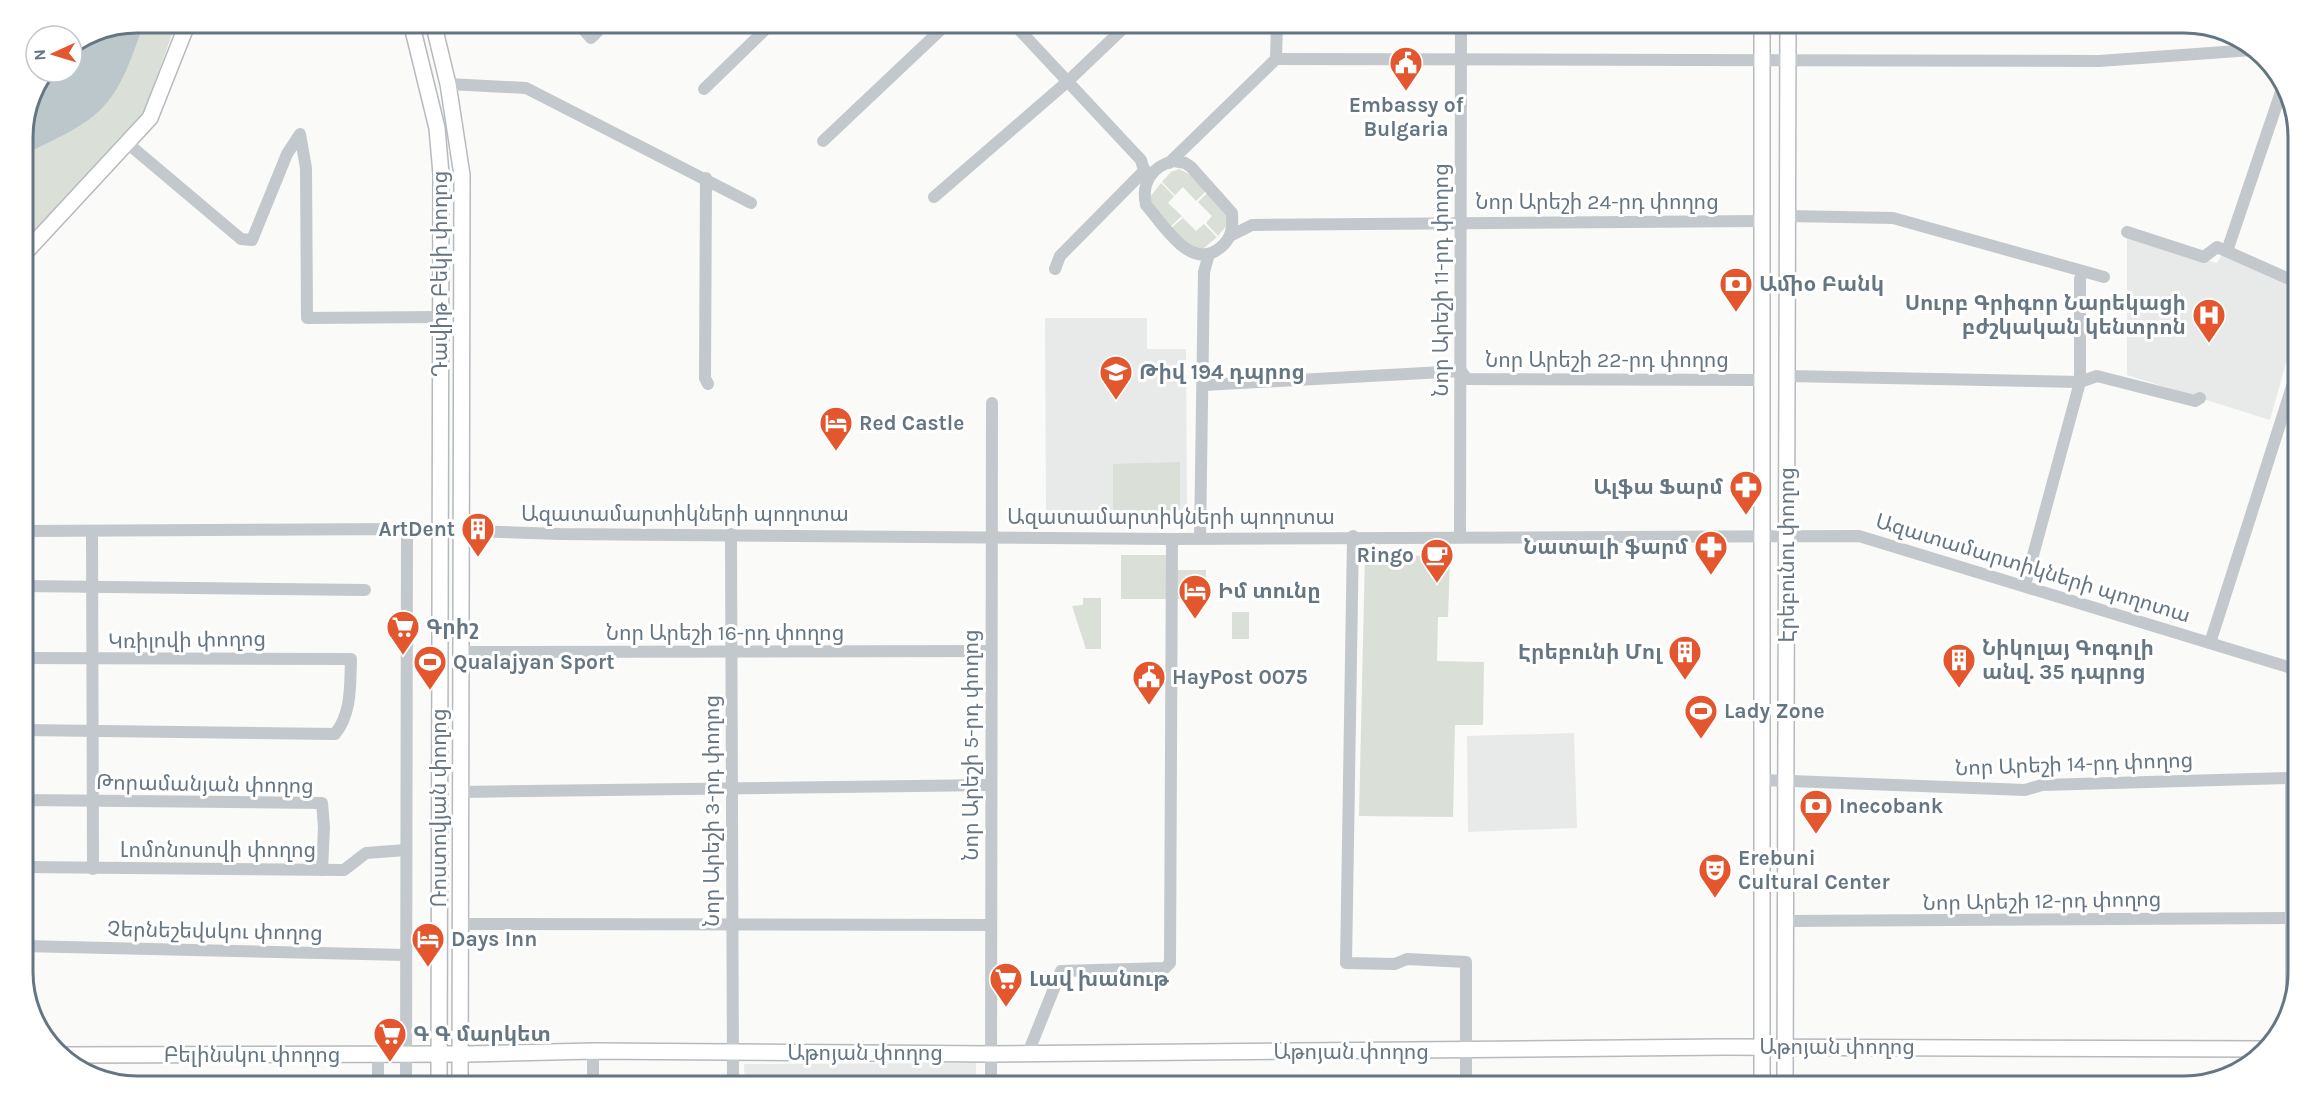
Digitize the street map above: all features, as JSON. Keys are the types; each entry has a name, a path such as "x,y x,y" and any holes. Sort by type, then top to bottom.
{"main road":[{"path":"33,244 150,118 184,33"},
{"name":"Դավիթ Բեկի փողոց","path":"414,33 437,128 441,174 439,530"},
{"name":"Դավիթ Բեկի փողոց","path":"436,33 448,84 462,175 459,530"},
{"name":"Էրեբունու փողոց","path":"1762,33 1762,1076"},
{"name":"Էրեբունու փողոց","path":"1785,1076 1788,33"},
{"name":"Ռոստովյան փողոց","path":"439,530 439,1076"},
{"name":"Ռոստովյան փողոց","path":"459,530 460,1076"},
{"name":"Աթոյան փողոց","path":"439,1054 593,1051 991,1054 1762,1047 2253,1049"},
{"name":"Բելինսկու փողոց","path":"75,1055 439,1054"}],"street":[{"path":"704,89 762,33"},
{"path":"822,141 937,33"},
{"path":"1022,33 1144,171 1146,205 1191,253 1204,272"},
{"path":"934,197 1067,82 1118,33"},
{"path":"1055,269 1060,256 1144,171 1164,164 1186,146 1276,59 1277,33"},
{"name":"Նոր Արեշի 11-րդ փողոց","path":"1460,537 1461,33"},
{"path":"1276,59 1762,58 2099,61 2242,51"},
{"path":"448,84 526,88 751,203"},
{"path":"2227,251 2279,97"},
{"path":"126,142 241,239 252,240 287,154 300,134 306,168 307,318 441,317"},
{"path":"1186,146 1188,165 1232,213 1252,225"},
{"path":"1144,171 1164,164 1188,165"},
{"path":"706,178 705,378 708,384"},
{"path":"1230,236 1233,224 1232,213"},
{"path":"1787,216 1893,219 2104,277"},
{"name":"Նոր Արեշի 24-րդ փողոց","path":"1209,254 1217,251 1230,236 1252,225 1762,221"},
{"path":"2127,232 2204,257 2210,255 2215,247 2288,278"},
{"path":"1191,253 1209,254 1204,272 1200,538"},
{"path":"2025,585 2080,382 2080,279"},
{"name":"Նոր Արեշի 22-րդ փողոց","path":"1204,385 1461,371 1467,379 1475,380 1762,380"},
{"path":"1787,376 2080,382 2097,376 2195,401 2200,398"},
{"name":"Նոր Արեշի 5-րդ փողոց","path":"991,1076 992,403"},
{"path":"2210,643 2288,410"},
{"path":"406,529 406,1076"},
{"name":"Ազատամարտիկների պողոտա","path":"33,531 406,529 560,534 1172,539 1353,536 1859,536 2288,667"},
{"path":"92,531 93,868"},
{"name":"Նոր Արեշի 3-րդ փողոց","path":"731,534 733,1076"},
{"path":"1353,536 1346,963 1395,964 1407,959 1466,962 1466,1076"},
{"path":"1028,1053 1061,971 1165,968 1170,963 1172,539"},
{"path":"33,586 365,590"},
{"name":"Նոր Արեշի 16-րդ փողոց","path":"460,652 991,651"},
{"name":"Կռիլովի փողոց","path":"33,658 351,659 350,692 345,719 335,734 93,732"},
{"path":"33,730 93,732"},
{"name":"Նոր Արեշի 14-րդ փողոց","path":"1762,780 2025,790 2042,785 2288,778"},
{"path":"460,792 991,785"},
{"name":"Թորամանյան փողոց","path":"33,800 321,803 324,826 322,870"},
{"name":"Լոմոնոսովի փողոց","path":"33,867 344,870 358,857 375,850 406,850"},
{"name":"Նոր Արեշի 12-րդ փողոց","path":"1786,921 2288,918"},
{"path":"460,924 991,925"},
{"name":"Չերնեշեվսկու փողոց","path":"33,946 406,955"},
{"path":"593,1051 593,1076"},
{"path":"378,1055 378,1076"}],"shaded area":[{"path":"140,33 128,67 117,88 103,107 86,122 33,151 33,130 41,97 48,84 84,84 84,48 97,41 117,35"},
{"path":"172,33 143,116 33,233 33,130 41,97 48,84 84,84 84,48 97,41 117,35"},
{"path":"1179,169 1193,176 1208,189 1196,201 1183,187 1175,195 1162,182 1171,172"},
{"path":"1161,183 1174,196 1168,203 1182,216 1170,227 1152,205 1150,197"},
{"path":"1209,191 1227,213 1227,225 1218,236 1206,223 1212,216 1198,202"},
{"path":"1183,218 1196,231 1204,224 1217,237 1204,248 1194,249 1171,228"},
{"name":"Սուրբ Գրիգոր Նարեկացի բժշկական կենտրոն","path":"2127,235 2217,263 2223,253 2288,283 2288,356 2270,420 2127,375"},
{"name":"Թիվ 194 դպրոց","path":"1045,318 1147,318 1147,349 1186,349 1187,515 1046,515"},
{"path":"1180,462 1180,514 1124,513 1113,509 1113,464"},
{"path":"1365,554 1450,557 1448,617 1438,617 1437,661 1484,662 1483,725 1455,725 1453,817 1359,816"},
{"path":"1121,555 1166,555 1166,599 1121,599"},
{"path":"1175,570 1206,570 1206,599 1176,599"},
{"path":"1083,598 1101,598 1101,649 1086,649 1072,606 1083,605"},
{"path":"1232,612 1249,612 1249,639 1232,639"},
{"path":"1574,733 1577,828 1468,832 1467,736"},
{"path":"976,1063 976,1076 745,1076 744,1064"}],"place":[{"name":"Embassy of Bulgaria","path":"1406,92"},
{"name":"Ամիօ Բանկ","path":"1736,313"},
{"name":"Սուրբ Գրիգոր Նարեկացի բժշկական կենտրոն","path":"2209,344"},
{"name":"Թիվ 194 դպրոց","path":"1116,401"},
{"name":"Red Castle","path":"836,452"},
{"name":"Ալֆա Ֆարմ","path":"1746,516"},
{"name":"ArtDent","path":"478,558"},
{"name":"Նատալի ֆարմ","path":"1711,576"},
{"name":"Ringo","path":"1437,584"},
{"name":"Իմ տունը","path":"1195,620"},
{"name":"Գրիշ","path":"403,656"},
{"name":"Էրեբունի Մոլ","path":"1685,681"},
{"name":"Նիկոլայ Գոգոլի անվ. 35 դպրոց","path":"1959,689"},
{"name":"Qualajyan Sport","path":"430,691"},
{"name":"HayPost 0075","path":"1149,706"},
{"name":"Lady Zone","path":"1701,740"},
{"name":"Inecobank","path":"1816,835"},
{"name":"Erebuni Cultural Center","path":"1715,899"},
{"name":"Days Inn","path":"428,968"},
{"name":"Լավ խանութ","path":"1006,1008"},
{"name":"Գ Գ մարկետ","path":"390,1063"}]}
